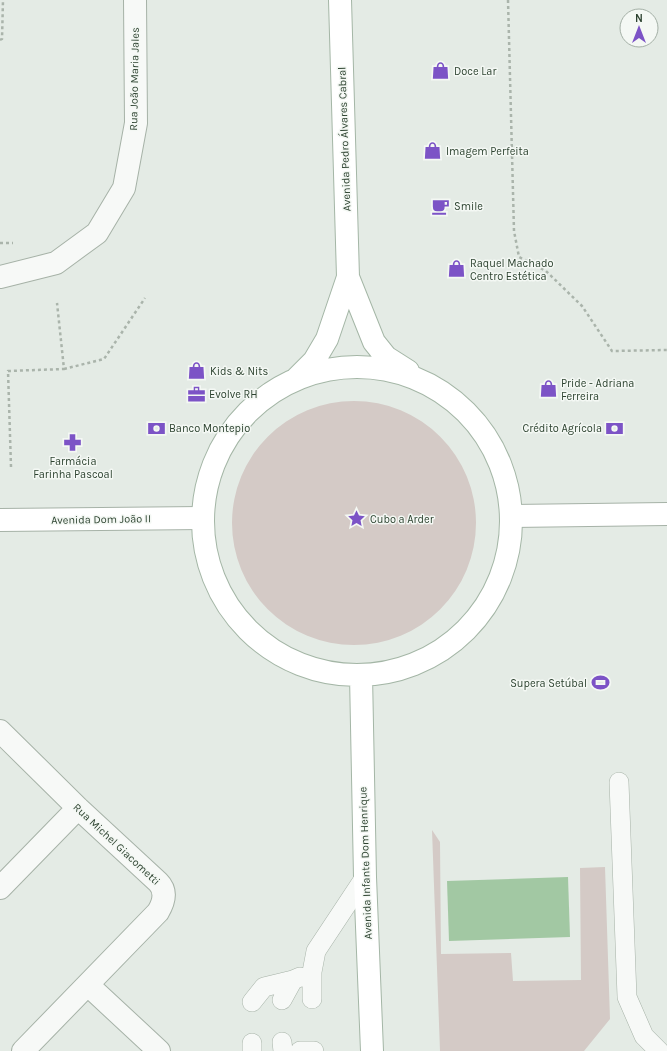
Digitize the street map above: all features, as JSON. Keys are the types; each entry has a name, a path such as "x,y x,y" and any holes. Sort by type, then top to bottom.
{"main road":[{"name":"Avenida Pedro Álvares Cabral","path":"340,0 348,277 374,342 386,357 429,384"},
{"name":"Avenida Pedro Álvares Cabral","path":"297,378 314,361 328,339 348,277"},
{"path":"350,366 377,368 404,374 429,384 452,399 472,417 488,439 501,463 508,489 512,516 510,543 504,569 496,588 479,616 460,636 438,652 414,665 388,672 362,675 336,674 312,669 288,660 267,647 248,631 232,612 216,585 209,567 203,543 202,518 205,488 214,460 228,434 248,411 270,392 297,378 323,370 350,366"},
{"path":"512,516 667,514"},
{"name":"Avenida Dom João II","path":"0,520 202,518"},
{"name":"Avenida Infante Dom Henrique","path":"362,675 365,877 372,1051"}],"street":[{"name":"Rua João Maria Jales","path":"0,277 56,263 97,233 124,188 136,123 135,0"},
{"name":"Rua Michel Giacometti","path":"0,731 78,808 162,886 164,897 158,912 23,1051"},
{"path":"0,888 78,808"},
{"path":"88,985 159,1051"}],"lane":[{"path":"618,782 627,997 644,1036 659,1051"},
{"path":"312,999 312,972 316,951 365,877"},
{"path":"252,1002 264,987 293,980 312,972"},
{"path":"282,1000 293,980"},
{"path":"300,1051 314,1051"}],"path":[{"path":"0,40 2,39 3,0"},
{"path":"508,0 514,231 519,257 546,271 582,306 612,351 667,350"},
{"path":"0,243 20,243"},
{"path":"11,467 8,371 64,369 104,360 145,298"},
{"path":"57,303 64,369"}],"shaded area":[{"path":"342,401 366,401 389,406 412,415 432,429 448,445 456,455 467,476 474,499 476,523 474,547 462,581 448,601 432,617 412,631 389,640 366,645 342,645 319,640 296,631 276,617 260,601 246,581 237,558 232,535 232,511 237,488 246,465 260,445 276,429 296,415 319,406"},
{"path":"432,830 440,842 441,954 511,953 513,981 581,980 580,868 605,867 610,1019 584,1051 440,1051"},
{"path":"568,877 570,937 449,941 447,881"}],"place":[{"name":"Doce Lar","path":"441,71"},
{"name":"Imagem Perfeita","path":"433,151"},
{"name":"Smile","path":"441,206"},
{"name":"Raquel Machado Centro Estética","path":"457,269"},
{"name":"Kids & Nits","path":"197,371"},
{"name":"Pride - Adriana Ferreira","path":"548,389"},
{"name":"Evolve RH","path":"196,394"},
{"name":"Banco Montepio","path":"156,428"},
{"name":"Crédito Agrícola","path":"615,428"},
{"name":"Farmácia Farinha Pascoal","path":"73,443"},
{"name":"Cubo a Arder","path":"357,519"},
{"name":"Supera Setúbal","path":"600,683"}]}
